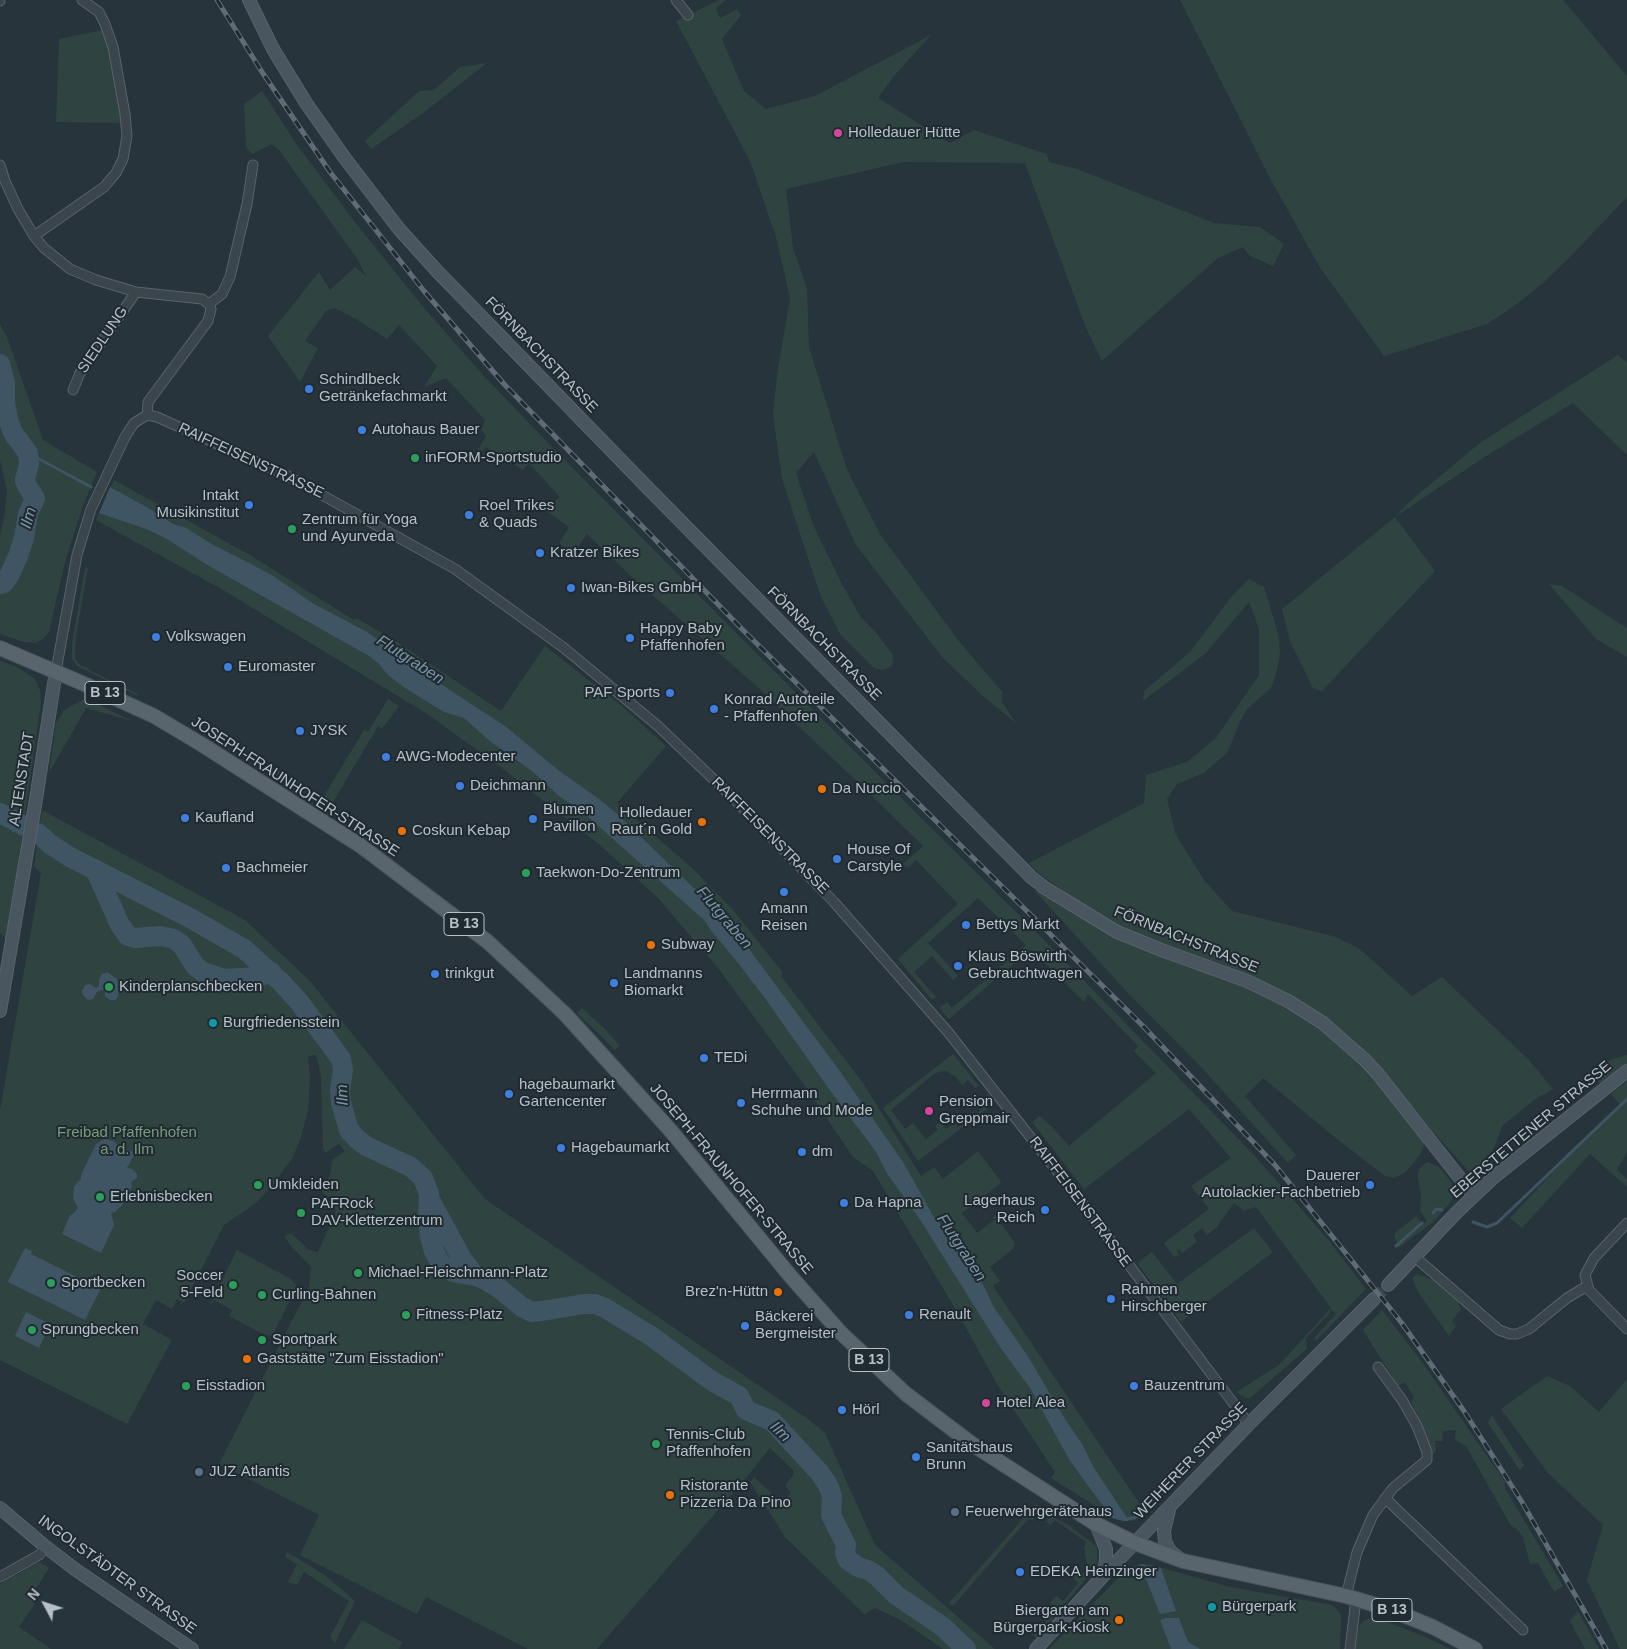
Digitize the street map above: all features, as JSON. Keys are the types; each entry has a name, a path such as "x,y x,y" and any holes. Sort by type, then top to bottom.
{"main road":[{"name":"JOSEPH-FRAUNHOFER-STRASSE","path":"0,648 56,671 154,716 238,766 361,846 488,942 565,1014 672,1131 841,1333 906,1394 954,1431 995,1459 1096,1524 1121,1537 1131,1547 1184,1561 1351,1598 1416,1619 1443,1631 1475,1649"}],"street":[{"path":"34,236 104,187 116,173 123,159 127,136 114,47 98,12 82,0"},
{"name":"FÖRNBACHSTRASSE","path":"248,0 273,49 312,110 344,157 399,229 436,270 650,490 1031,877 1045,888 1118,932 1260,986 1323,1023 1378,1074 1474,1196"},
{"path":"676,0 688,15"},
{"path":"209,304 222,294 230,277 247,204 253,165"},
{"path":"0,166 18,209 34,236 44,248 70,269 96,280 136,292 202,300 209,304 211,309 208,321 148,402 148,415 137,420 130,428 105,476 91,509 77,555 56,671"},
{"name":"SIEDLUNG","path":"73,390 80,373 136,292"},
{"name":"RAIFFEISENSTRASSE","path":"148,415 157,417 288,476 455,569 564,648 677,743 821,888 939,1021 1086,1208 1248,1424"},
{"name":"ALTENSTADT","path":"0,1011 56,671"},
{"name":"EBERSTETTENER STRASSE","path":"1414,1257 1454,1215 1517,1158 1627,1071"},
{"path":"1627,1223 1589,1264 1585,1275 1587,1286 1627,1329"},
{"path":"1388,1285 1414,1257 1500,1330 1510,1334 1517,1334 1529,1329 1567,1298 1587,1286"},
{"name":"WEIHERER STRASSE","path":"1036,1649 1248,1424 1374,1299"},
{"path":"1350,1649 1351,1598 1362,1537 1372,1515 1385,1498 1405,1478 1425,1463 1428,1456 1412,1418 1378,1367"},
{"path":"1385,1498 1523,1630"},
{"path":"1170,1506 1164,1531 1165,1542 1170,1551 1184,1561"},
{"name":"INGOLSTÄDTER STRASSE","path":"0,1508 46,1547 192,1649"},
{"path":"1096,1524 1106,1549 1103,1576"},
{"path":"0,1577 39,1555 46,1547"}],"green space":[{"path":"719,0 726,0 716,8 720,18 737,9 741,15 722,39 744,91 766,109 815,96 931,35 893,77 878,98 950,143 974,130 1047,154 1049,162 1077,169 1214,223 1260,227 1284,244 1273,266 1250,256 1243,247 1218,258 1102,361 1086,328 1025,163 903,162 786,189 793,248 807,288 809,347 847,470 880,534 958,640 1002,692 1002,702 1016,723 984,697 943,658 856,545 814,452 796,473 814,527 860,616 893,655 892,666 883,670 874,668 840,634 821,597 782,479 773,415 777,375 790,298 776,237 750,161 676,21"},
{"path":"1180,0 1563,0 1627,76 1627,197 1544,282 1517,304 1487,324 1384,356 1319,266 1271,180"},
{"path":"107,29 126,123 56,122 59,39"},
{"path":"487,63 423,113 371,149 365,141 419,91 434,90 460,67"},
{"path":"262,91 297,145 354,221 425,309 483,375 765,662 1060,956 1254,1155 1330,1242 1366,1289 1316,1341 1315,1337 1336,1314 1331,1309 1329,1314 1306,1338 1307,1349 1250,1398 1246,1398 1236,1392 1279,1365 1331,1308 1256,1207 1244,1211 1234,1203 1216,1228 1207,1235 1202,1228 1193,1235 1197,1242 1182,1253 1179,1249 1177,1252 1179,1255 1174,1257 1164,1243 1209,1209 1191,1186 1231,1158 1189,1109 1084,1189 1032,1122 1040,1116 1069,1146 1156,1073 1134,1051 1138,1046 1088,994 1084,1002 1031,949 949,1019 939,1008 947,1002 952,1008 1026,945 978,898 928,943 958,976 953,980 932,956 914,972 936,997 932,1000 898,959 958,904 916,860 907,868 903,864 923,846 752,682 633,578 587,534 572,556 559,543 569,527 545,510 560,497 529,463 523,470 486,447 468,467 486,436 481,430 485,420 446,378 424,387 437,366 399,325 387,339 335,308 326,311 305,341 318,348 300,382 268,336 319,272 330,290 355,267 366,276 358,260 279,150 272,144 252,154 246,147 244,104"},
{"path":"0,324 7,337 43,440 97,472 83,506 66,558 49,632 36,643 24,642 0,634 0,535 7,491 0,460"},
{"path":"1618,355 1627,363 1627,455 1573,403 1483,458 1395,517 1409,502 1481,442"},
{"path":"114,480 250,555 354,620 356,618 394,640 501,711 545,646 623,707 666,746 617,803 691,867 733,910 783,973 781,976 863,1083 921,1176 934,1167 943,1179 978,1151 999,1179 1001,1183 962,1213 977,1233 995,1219 993,1217 995,1215 1015,1243 1013,1249 990,1267 1000,1281 993,1286 1145,1512 1142,1516 1133,1521 1116,1519 1051,1478 1055,1472 997,1384 956,1310 873,1171 853,1157 805,1086 718,968 658,898 601,846 503,769 429,715 223,590 96,520"},
{"path":"1395,517 1435,571 1322,691 1313,688 1290,641 1282,609"},
{"path":"85,568 88,568 76,636 75,659 81,666 87,667 89,670 138,694 138,696 77,666 72,659 72,643"},
{"path":"1249,579 1264,587 1279,637 1280,656 1276,674 1271,688 1247,709 1227,753 1204,773 1177,784 1167,799 1175,833 1204,880 1232,911 1336,937 1360,949 1412,996 1442,977 1529,1060 1553,1089 1537,1098 1503,1125 1493,1150 1475,1178 1434,1133 1385,1073 1353,1040 1327,1018 1255,978 1113,923 1079,903 1040,874 1029,863 1144,803 1146,775 1187,762 1216,738 1259,675 1259,629 1249,602 1206,653 1143,701 1144,691 1191,651 1232,596"},
{"path":"1549,584 1562,586 1627,628 1627,657 1596,639"},
{"path":"0,661 17,667 34,678 40,690 41,703 7,939 0,933"},
{"path":"388,699 399,706 382,729 378,726 329,809 321,801 364,730 368,732"},
{"path":"82,700 89,700 132,721 86,708 49,773 56,723 64,710"},
{"path":"267,763 314,792 312,795 265,767"},
{"name":"Freibad Pfaffenhofen a. d. Ilm","path":"42,810 245,920 309,980 485,1199 808,1419 825,1433 875,1545 995,1649 943,1649 901,1620 875,1608 864,1614 785,1537 750,1482 754,1477 782,1503 791,1493 785,1486 794,1474 792,1469 770,1448 597,1649 528,1649 426,1597 417,1614 300,1555 319,1515 219,1464 309,1287 311,1267 284,1236 291,1233 309,1250 318,1252 336,1212 333,1201 321,1191 330,1175 332,1160 345,1151 339,1144 325,1153 323,1148 321,1076 316,1055 308,1056 310,1078 308,1110 301,1137 293,1157 272,1186 256,1203 224,1225 184,1303 177,1299 172,1309 156,1300 143,1324 172,1340 127,1424 0,1360 0,1110 41,873 34,866"},
{"path":"1034,890 1045,893 1116,939 1145,951 1242,982 1272,997 1314,1023 1337,1041 1369,1071 1423,1140 1424,1146 1420,1155 1406,1172 1394,1178 1385,1176 1263,1078 1245,1096 1296,1155 1288,1163 1201,1067 1127,992"},
{"path":"582,1008 620,1046 615,1050 577,1013"},
{"path":"953,1054 979,1086 975,1088 968,1080 962,1085 956,1077 946,1071 935,1073 891,1110 905,1129 913,1123 926,1139 938,1130 935,1126 941,1122 946,1129 955,1122 958,1127 983,1108 981,1102 988,1094 995,1103 918,1161 883,1108"},
{"path":"1627,1055 1627,1064 1600,1084 1592,1071 1613,1059"},
{"path":"1627,1081 1627,1152 1617,1170 1627,1179 1627,1187 1590,1154 1522,1228 1510,1218 1570,1154 1620,1105 1611,1094"},
{"path":"1427,1162 1439,1167 1456,1192 1449,1204 1433,1222 1398,1248 1394,1234 1416,1216 1423,1224 1427,1221 1420,1211 1421,1194 1418,1173 1420,1168"},
{"path":"1254,1228 1273,1252 1181,1322 1137,1263 1152,1252 1177,1284"},
{"path":"237,1250 291,1279 297,1286 272,1336 265,1335 229,1316 232,1310 214,1300 210,1304"},
{"path":"1417,1274 1433,1280 1455,1297 1461,1309 1452,1321 1456,1326 1449,1336 1418,1292 1412,1278"},
{"path":"1382,1310 1422,1362 1505,1482 1505,1488 1563,1586 1554,1592 1538,1563 1530,1564 1523,1537 1517,1529 1511,1526 1466,1446 1455,1440 1456,1430 1443,1431 1442,1441 1435,1441 1436,1452 1431,1455 1425,1432 1411,1401 1414,1398 1405,1382 1398,1386 1363,1330"},
{"path":"1547,1376 1570,1386 1599,1412 1627,1379 1627,1649 1620,1649 1587,1580 1603,1525 1548,1473 1501,1409"},
{"path":"1492,1415 1524,1465 1520,1471 1488,1423"},
{"path":"1036,1504 1042,1508 1033,1520 1028,1519 953,1606 949,1603"},
{"path":"1051,1516 1068,1525 1095,1545 1097,1563 1096,1567 1036,1638 1027,1631 1031,1625 1038,1630 1056,1609 1050,1603 1056,1596 1063,1601 1078,1583 1071,1576 1075,1571 1081,1576 1088,1569 1084,1548 1086,1542 1055,1520 1050,1525 1046,1521"},
{"path":"287,1552 325,1575 355,1601 335,1643 330,1637 349,1601 304,1572 297,1585 288,1582 297,1564 285,1557"},
{"path":"39,1562 49,1568 32,1595 38,1599 19,1627 51,1649 0,1649 0,1584"},
{"name":"Bürgerpark","path":"1140,1564 1152,1565 1230,1587 1332,1605 1341,1615 1340,1649 1049,1649 1128,1568"},
{"path":"1578,1611 1599,1649 1585,1649 1570,1621"},
{"path":"1373,1617 1424,1636 1450,1649 1356,1649 1359,1626 1363,1621"},
{"path":"362,1620 402,1642 399,1649 344,1649"}],"water":[{"path":"110,487 173,524 186,528 215,546 273,576 314,604 367,632 433,679 505,726 558,770 616,813 728,921 839,1070 903,1162 932,1214 959,1247 985,1288 993,1306 1027,1355 1082,1444 1094,1468 1129,1521 1112,1518 1070,1461 1030,1388 1000,1347 919,1218 888,1175 876,1152 767,1001 705,921 584,813 559,796 532,771 491,742 464,718 444,712 405,688 388,675 369,656 209,566 167,539 149,530 99,513"},
{"name":"Kinderplanschbecken","path":"107,972 116,978 120,986 118,997 115,1000 110,1000 105,996 105,990 102,990 97,992 93,999 88,1000 82,991 85,985 90,984 96,988 99,986 102,974"},
{"name":"Erlebnisbecken","path":"104,1139 113,1141 123,1149 132,1151 134,1155 127,1168 132,1169 137,1174 137,1178 131,1182 132,1186 124,1203 115,1212 111,1213 114,1225 101,1253 62,1234 70,1215 78,1208 73,1198 74,1186 81,1179 81,1175 96,1144"},
{"name":"Sportbecken","path":"25,1248 32,1251 31,1254 93,1285 95,1282 102,1286 85,1320 8,1282"},
{"name":"Sprungbecken","path":"26,1312 50,1324 39,1348 15,1336"},
{"path":"1140,1564 1161,1568 1176,1611 1160,1614"},
{"path":"1179,1618 1188,1642 1200,1649 1171,1649 1160,1620"}],"waterway":[{"name":"Ilm","path":"0,364 5,383 5,403 8,419 13,433 28,453 29,464 25,480 35,498 28,514 24,538 18,556 10,574 4,583 0,584"},
{"name":"Flutgraben","path":"28,453 91,487"},
{"name":"Ilm","path":"0,813 24,826"},
{"name":"Ilm","path":"38,833 50,844 70,857 192,919 244,949 282,983 300,1003 341,1059 343,1070 340,1090 341,1103 349,1130 366,1146 411,1167 423,1178 429,1194 428,1221 430,1237 434,1251 441,1264 453,1272 484,1279 522,1307 532,1312 584,1304 595,1304 605,1308 651,1336 712,1381 739,1396 746,1410 772,1421 820,1473 828,1485 832,1497 831,1515 846,1545 845,1553 848,1560 876,1575 896,1595 943,1627 966,1649"},
{"name":"Ilm","path":"95,869 120,925 128,936 135,938 160,936 174,939 182,945 195,966 203,972 225,979 258,977 271,972"},
{"path":"1473,1222 1487,1227 1497,1223 1627,1099"},
{"name":"Ilm","path":"430,1200 462,1259 475,1276"},
{"path":"1433,1213 1436,1209 1442,1210"},
{"path":"1396,1246 1422,1223"},
{"path":"1125,1519 1134,1518 1138,1515"}],"tunnel":[{"path":"1374,1299 1388,1285"}],"railway":[{"path":"217,0 262,72 330,172 424,291 504,384 742,629 1142,1025 1275,1165 1401,1322 1464,1411 1522,1502 1606,1649"}],"place":[{"name":"Holledauer Hütte","path":"838,133"},
{"name":"Schindlbeck Getränkefachmarkt","path":"309,389"},
{"name":"Autohaus Bauer","path":"362,430"},
{"name":"inFORM-Sportstudio","path":"415,458"},
{"name":"Intakt Musikinstitut","path":"249,505"},
{"name":"Roel Trikes & Quads","path":"469,515"},
{"name":"Zentrum für Yoga und Ayurveda","path":"292,529"},
{"name":"Kratzer Bikes","path":"540,553"},
{"name":"Iwan-Bikes GmbH","path":"571,588"},
{"name":"Volkswagen","path":"156,637"},
{"name":"Happy Baby Pfaffenhofen","path":"630,638"},
{"name":"Euromaster","path":"228,667"},
{"name":"PAF Sports","path":"670,693"},
{"name":"Konrad Autoteile - Pfaffenhofen","path":"714,709"},
{"name":"JYSK","path":"300,731"},
{"name":"AWG-Modecenter","path":"386,757"},
{"name":"Deichmann","path":"460,786"},
{"name":"Da Nuccio","path":"822,789"},
{"name":"Kaufland","path":"185,818"},
{"name":"Blumen Pavillon","path":"533,819"},
{"name":"Holledauer Raut´n Gold","path":"702,822"},
{"name":"Coskun Kebap","path":"402,831"},
{"name":"House Of Carstyle","path":"837,859"},
{"name":"Bachmeier","path":"226,868"},
{"name":"Taekwon-Do-Zentrum","path":"526,873"},
{"name":"Amann Reisen","path":"784,892"},
{"name":"Bettys Markt","path":"966,925"},
{"name":"Subway","path":"651,945"},
{"name":"Klaus Böswirth Gebrauchtwagen","path":"958,966"},
{"name":"trinkgut","path":"435,974"},
{"name":"Landmanns Biomarkt","path":"614,983"},
{"name":"Kinderplanschbecken","path":"109,987"},
{"name":"Burgfriedensstein","path":"213,1023"},
{"name":"TEDi","path":"704,1058"},
{"name":"hagebaumarkt Gartencenter","path":"509,1094"},
{"name":"Herrmann Schuhe und Mode","path":"741,1103"},
{"name":"Pension Greppmair","path":"929,1111"},
{"name":"Hagebaumarkt","path":"561,1148"},
{"name":"dm","path":"802,1152"},
{"name":"Umkleiden","path":"258,1185"},
{"name":"Dauerer Autolackier-Fachbetrieb","path":"1370,1185"},
{"name":"Erlebnisbecken","path":"100,1197"},
{"name":"Da Hapna","path":"844,1203"},
{"name":"Lagerhaus Reich","path":"1045,1210"},
{"name":"PAFRock DAV-Kletterzentrum","path":"301,1213"},
{"name":"Michael-Fleischmann-Platz","path":"358,1273"},
{"name":"Sportbecken","path":"51,1283"},
{"name":"Soccer 5-Feld","path":"233,1285"},
{"name":"Brez'n-Hüttn","path":"778,1292"},
{"name":"Curling-Bahnen","path":"262,1295"},
{"name":"Rahmen Hirschberger","path":"1111,1299"},
{"name":"Fitness-Platz","path":"406,1315"},
{"name":"Renault","path":"909,1315"},
{"name":"Bäckerei Bergmeister","path":"745,1326"},
{"name":"Sprungbecken","path":"32,1330"},
{"name":"Sportpark","path":"262,1340"},
{"name":"Gaststätte \"Zum Eisstadion\"","path":"247,1359"},
{"name":"Eisstadion","path":"186,1386"},
{"name":"Bauzentrum","path":"1134,1386"},
{"name":"Hotel Alea","path":"986,1403"},
{"name":"Hörl","path":"842,1410"},
{"name":"Tennis-Club Pfaffenhofen","path":"656,1444"},
{"name":"Sanitätshaus Brunn","path":"916,1457"},
{"name":"JUZ Atlantis","path":"199,1472"},
{"name":"Ristorante Pizzeria Da Pino","path":"670,1495"},
{"name":"Feuerwehrgerätehaus","path":"955,1512"},
{"name":"EDEKA Heinzinger","path":"1020,1572"},
{"name":"Bürgerpark","path":"1212,1607"},
{"name":"Biergarten am Bürgerpark-Kiosk","path":"1119,1620"}]}
